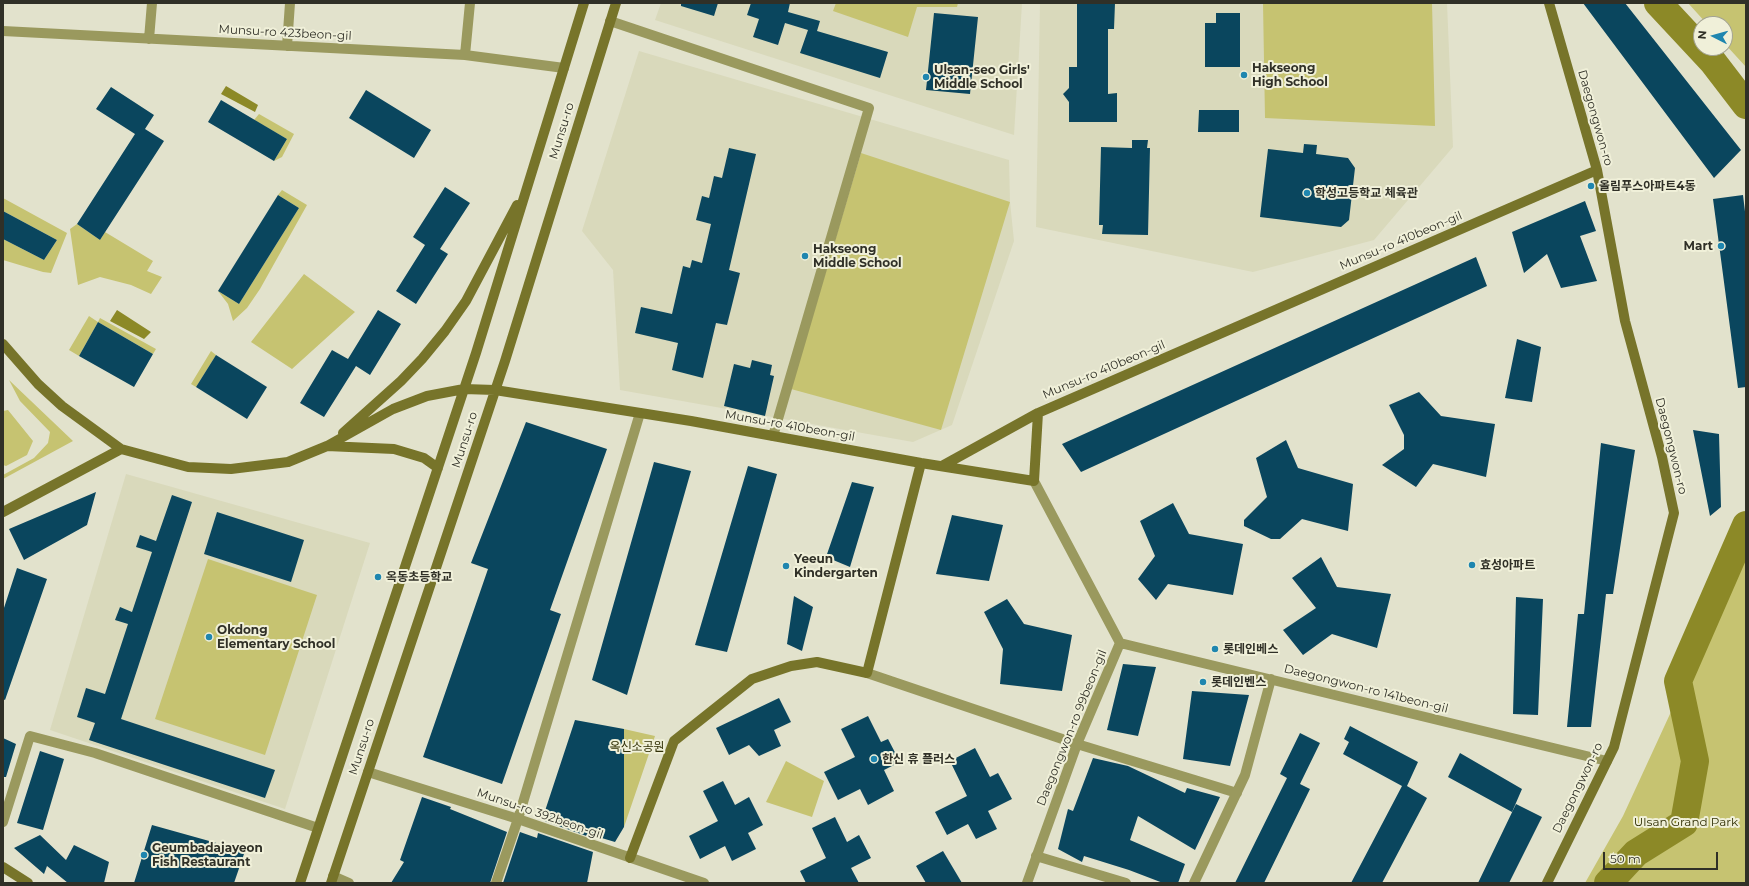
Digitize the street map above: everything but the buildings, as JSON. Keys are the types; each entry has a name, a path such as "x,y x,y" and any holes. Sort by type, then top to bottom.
{"street":[{"path":"149,39 152,3"},
{"path":"286,46 290,3"},
{"path":"465,55 470,3"},
{"name":"Munsu-ro","path":"300,883 464,389 584,3"},
{"name":"Munsu-ro","path":"332,879 495,390 616,3"},
{"name":"Daegongwon-ro","path":"1546,883 1614,747 1674,514 1662,457 1625,321 1597,170 1549,3"},
{"path":"610,21 869,108 773,436"},
{"name":"Munsu-ro 423beon-gil","path":"3,31 465,55 564,68"},
{"name":"Munsu-ro 410beon-gil","path":"328,446 393,409 427,396 464,389 495,390 640,413 921,463 1034,480 1038,413 1597,170"},
{"path":"3,344 38,384 62,406 121,449 188,467 231,469 288,462 328,446 401,381 422,359 446,331 466,300 530,180"},
{"path":"496,883 518,819 640,413"},
{"path":"942,466 1038,413"},
{"path":"328,446 394,449 424,458 438,468"},
{"path":"3,512 121,449"},
{"path":"867,673 921,463"},
{"name":"Daegongwon-ro 99beon-gil","path":"1027,883 1077,744 1120,644 1034,480"},
{"name":"Daegongwon-ro 141beon-gil","path":"1120,644 1271,679 1607,761"},
{"path":"630,858 674,741 752,679 791,666 816,662 867,673 1077,744 1237,793"},
{"path":"1194,883 1245,775 1271,679"},
{"path":"3,822 30,736 96,753 318,828"},
{"name":"Munsu-ro 392beon-gil","path":"368,772 518,819 704,883"},
{"path":"1036,856 1126,883"},
{"path":"3,867 28,883"},
{"path":"332,879 349,883"}],"shaded area":[{"name":"Ulsan-seo Girls' Middle School","path":"661,3 1022,3 1014,135 655,20"},
{"name":"Hakseong High School","path":"1040,3 1447,3 1453,147 1374,240 1253,272 1036,227"},
{"name":"Hakseong Middle School","path":"639,51 1009,160 1010,202 1014,241 952,425 913,442 620,390 613,270 582,231"},
{"path":"226,86 258,105 255,112 221,94"},
{"path":"117,310 151,332 144,339 110,321"},
{"name":"Okdong Elementary School","path":"126,474 370,543 285,809 50,730"}],"green space":[{"path":"836,3 958,3 957,7 917,7 908,37 833,11"},
{"path":"1263,3 1432,3 1435,126 1265,118"},
{"path":"1688,3 1746,3 1746,67 1733,53 1733,16 1700,16"},
{"path":"259,114 294,134 282,157 274,161 287,139 254,120"},
{"path":"861,153 1010,202 941,430 791,389"},
{"path":"282,190 307,205 260,289 247,308 233,321 228,304 218,291 239,304 299,208 278,195"},
{"path":"3,198 67,233 51,273 3,260 3,239 44,260 57,240 3,211"},
{"path":"77,224 100,240 105,232 153,261 147,271 162,277 151,294 131,285 100,277 78,285 70,229"},
{"path":"304,274 355,312 292,369 251,342"},
{"path":"89,316 98,322 79,356 69,350"},
{"path":"100,318 156,349 153,354 98,322"},
{"path":"211,351 216,355 196,387 191,384"},
{"path":"9,380 73,441 3,479 3,475 34,458 48,443 50,432 20,401"},
{"path":"8,410 33,441 27,455 6,466 3,465 3,411"},
{"name":"Ulsan Grand Park","path":"1746,549 1746,883 1585,883 1623,816"},
{"path":"208,559 317,595 265,755 155,719"},
{"name":"옥신소공원","path":"624,729 655,736 624,827"},
{"path":"786,761 824,781 812,817 766,802"}],"waterway":[{"path":"1658,3 1713,62 1746,105"},
{"path":"1608,883 1636,853 1684,823 1695,761 1678,681 1746,525"}],"place":[{"name":"Hakseong High School","path":"1244,75"},
{"name":"Ulsan-seo Girls' Middle School","path":"926,77"},
{"name":"올림푸스아파트4동","path":"1591,186"},
{"name":"학성고등학교 체육관","path":"1307,193"},
{"name":"Mart","path":"1721,246"},
{"name":"Hakseong Middle School","path":"805,256"},
{"name":"효성아파트","path":"1472,565"},
{"name":"Yeeun Kindergarten","path":"786,566"},
{"name":"옥동초등학교","path":"378,577"},
{"name":"Okdong Elementary School","path":"209,637"},
{"name":"롯데인베스","path":"1215,649"},
{"name":"롯데인벤스","path":"1203,682"},
{"name":"한신 휴 플러스","path":"874,759"},
{"name":"Geumbadajayeon Fish Restaurant","path":"144,855"}]}
